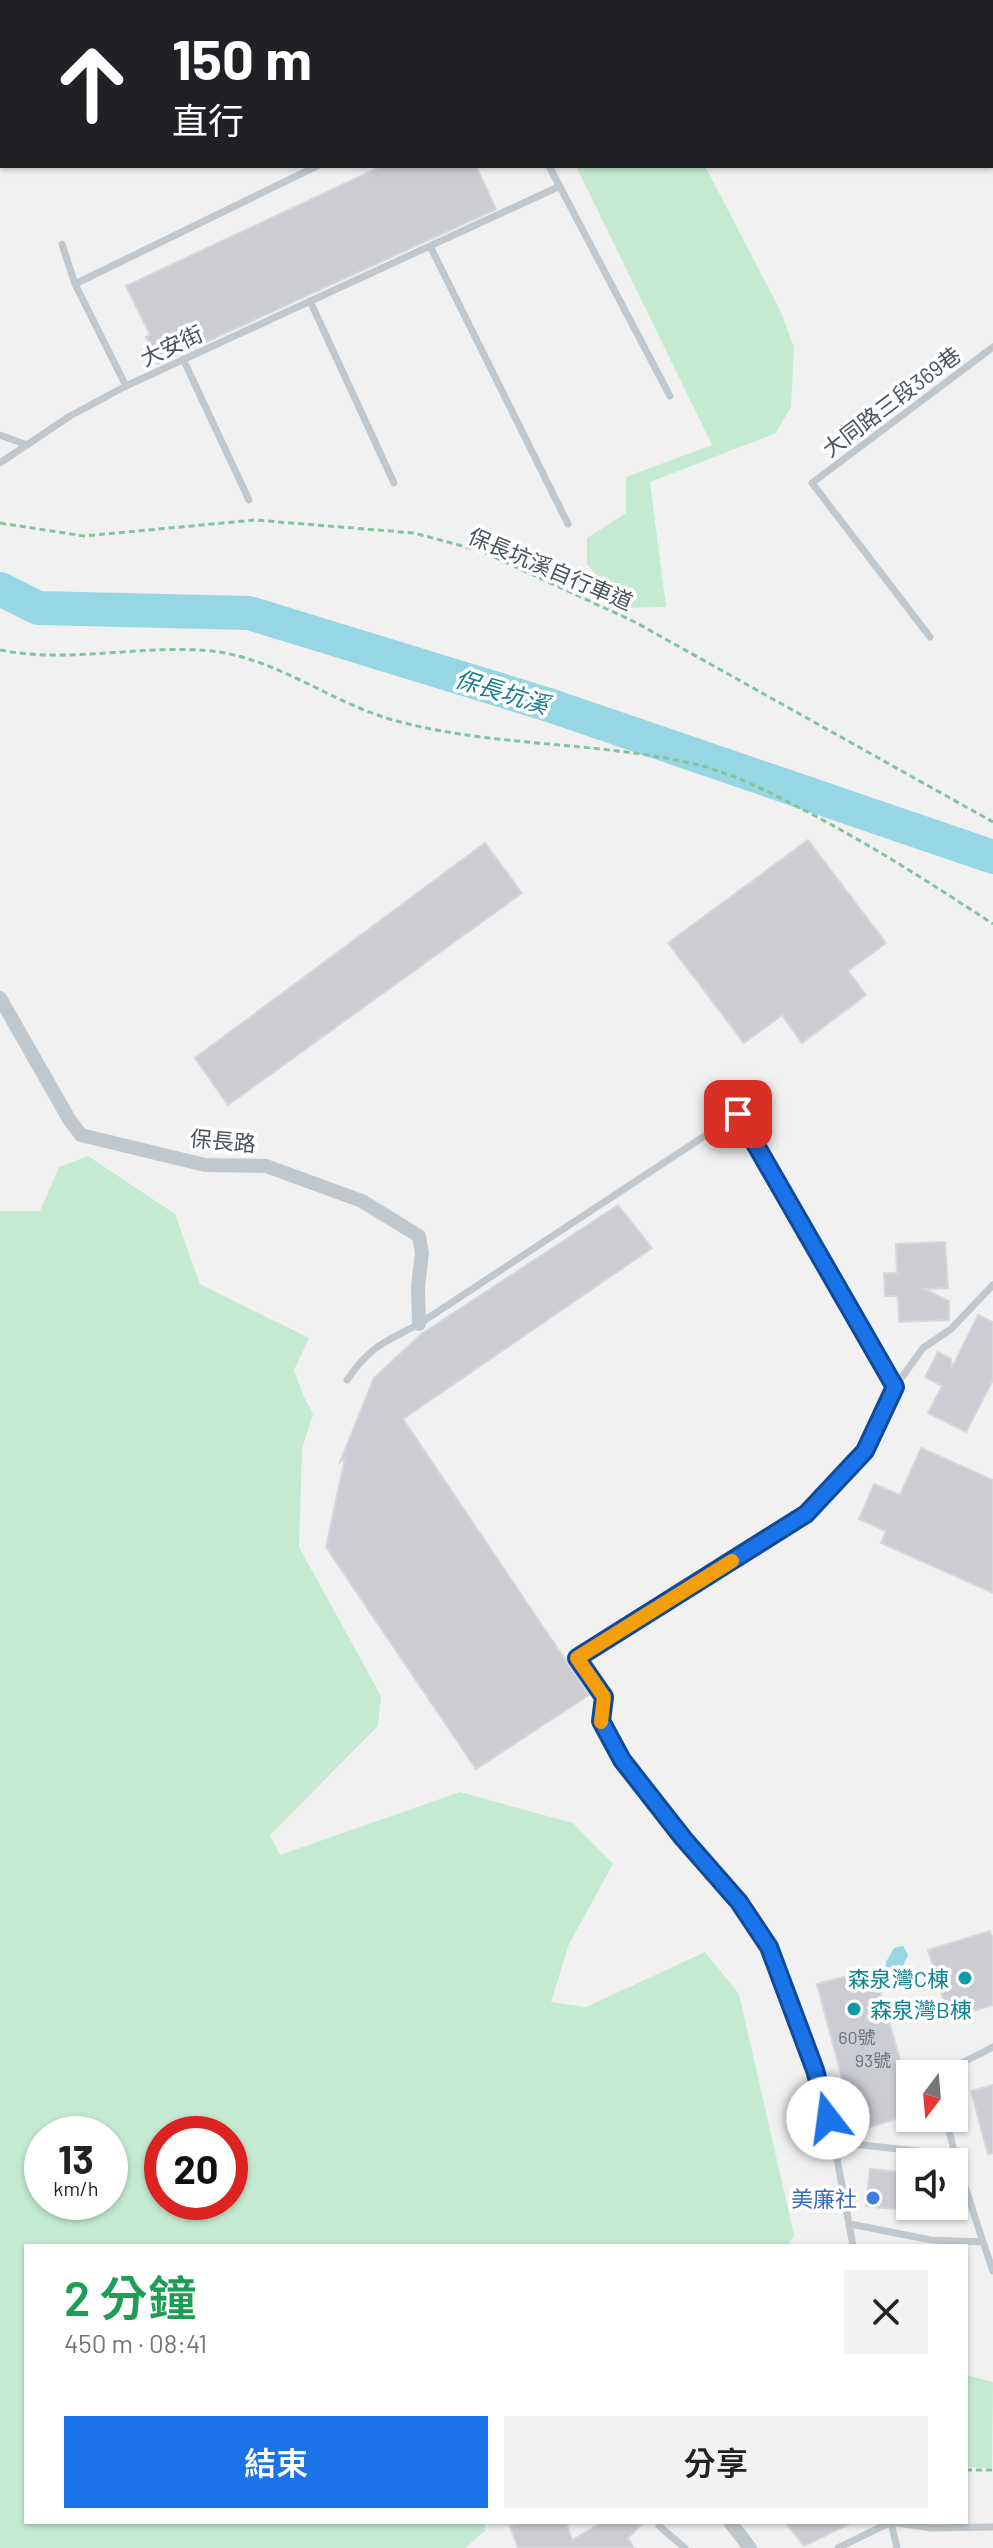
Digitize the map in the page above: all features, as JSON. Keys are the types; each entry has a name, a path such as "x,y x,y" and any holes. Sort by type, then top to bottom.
{"street":[{"name":"保長路","path":"0,998 81,1135 205,1165 266,1166 362,1201 419,1236 422,1253 418,1287 419,1324"},
{"path":"732,2524 750,2548"}],"lane":[{"path":"75,284 313,168"},
{"path":"550,168 670,396"},
{"name":"大安街","path":"62,244 75,284 126,386 558,187"},
{"path":"430,246 568,524"},
{"path":"310,301 394,483"},
{"name":"大同路三段369巷","path":"930,637 812,483 993,347"},
{"path":"183,359 249,500"},
{"path":"0,463 70,416 126,386"},
{"path":"0,435 27,445"},
{"path":"347,1380 363,1357 419,1324 738,1114 895,1387"},
{"path":"853,2244 834,2142 815,2070 769,1947 739,1902 683,1838 622,1760 601,1721 604,1697 577,1658 806,1514 865,1451 895,1387 923,1348 951,1329 993,1285"},
{"path":"968,2060 993,2047"},
{"path":"834,2142 896,2149"},
{"path":"968,2195 993,2271"},
{"path":"850,2224 931,2240 983,2242"},
{"path":"838,2548 887,2524"},
{"path":"891,2524 897,2548"},
{"path":"904,2524 931,2528 993,2527"},
{"path":"659,2526 685,2548"}],"path":[{"name":"保長坑溪自行車道","path":"0,523 84,536 255,520 414,533 481,551 635,622 993,822"},
{"path":"0,650 71,656 210,651 249,657 356,708 396,721 463,736 630,753 691,763 770,793 857,837 993,924"},
{"path":"968,2470 993,2470"}],"green space":[{"path":"577,168 706,168 780,310 794,347 791,407 776,433 650,482 666,607 625,608 587,564 587,538 626,513 626,477 712,445"},
{"path":"88,1156 175,1214 200,1284 309,1338 294,1370 313,1414 302,1449 299,1547 381,1696 378,1726 270,1835 280,1855 460,1792 573,1823 613,1864 569,1944 551,2002 586,2007 705,1952 739,1994 794,2235 789,2244 24,2244 24,2524 485,2524 485,2531 465,2548 0,2548 0,1211 40,1211 59,1167"},
{"path":"968,2376 993,2382 992,2468 968,2467"}],"water":[{"path":"903,1946 908,1955 902,1968 903,1979 894,1986 887,1983 886,1962 894,1948"}],"building":[{"path":"378,168 477,168 496,209 158,364 146,337 150,335 126,286"},
{"path":"808,840 886,943 848,971 866,995 802,1043 782,1015 744,1043 668,943"},
{"path":"485,843 522,893 228,1105 195,1058"},
{"path":"618,1205 652,1248 403,1419 589,1695 476,1769 326,1547 345,1458 340,1462 374,1378 420,1335"},
{"path":"945,1242 948,1288 925,1289 949,1301 949,1320 899,1322 898,1296 885,1296 884,1273 897,1273 896,1244"},
{"path":"978,1315 993,1322 993,1380 966,1432 928,1413 942,1386 925,1377 938,1352 951,1359 952,1368"},
{"path":"921,1448 993,1480 993,1593 881,1543 886,1531 859,1519 874,1484 900,1495"},
{"name":"森泉灣C棟","path":"990,1931 993,1940 993,2005 949,2018 928,1950"},
{"path":"874,1969 900,2060 896,2060 896,2119 856,2131 817,1984"},
{"path":"993,2085 993,2153 988,2154 971,2091"},
{"path":"870,2169 896,2172 896,2209 866,2206"},
{"path":"567,2524 572,2540 600,2524 642,2524 628,2538 634,2548 518,2548 510,2526"},
{"path":"787,2524 849,2524 804,2546"}],"waterway":[{"name":"保長坑溪","path":"0,589 38,608 249,613 549,705 993,857"}],"slow traffic":[{"path":"601,1722 604,1697 577,1658 732,1561"}],"place":[{"name":"森泉灣C棟","path":"965,1978"},
{"name":"森泉灣B棟","path":"854,2009"},
{"name":"美廉社","path":"873,2198"}],"route":[{"path":"738,1114 895,1387 865,1451 806,1514 577,1658 604,1697 601,1721 622,1760 683,1838 739,1902 769,1947 815,2070 828,2118"}]}
